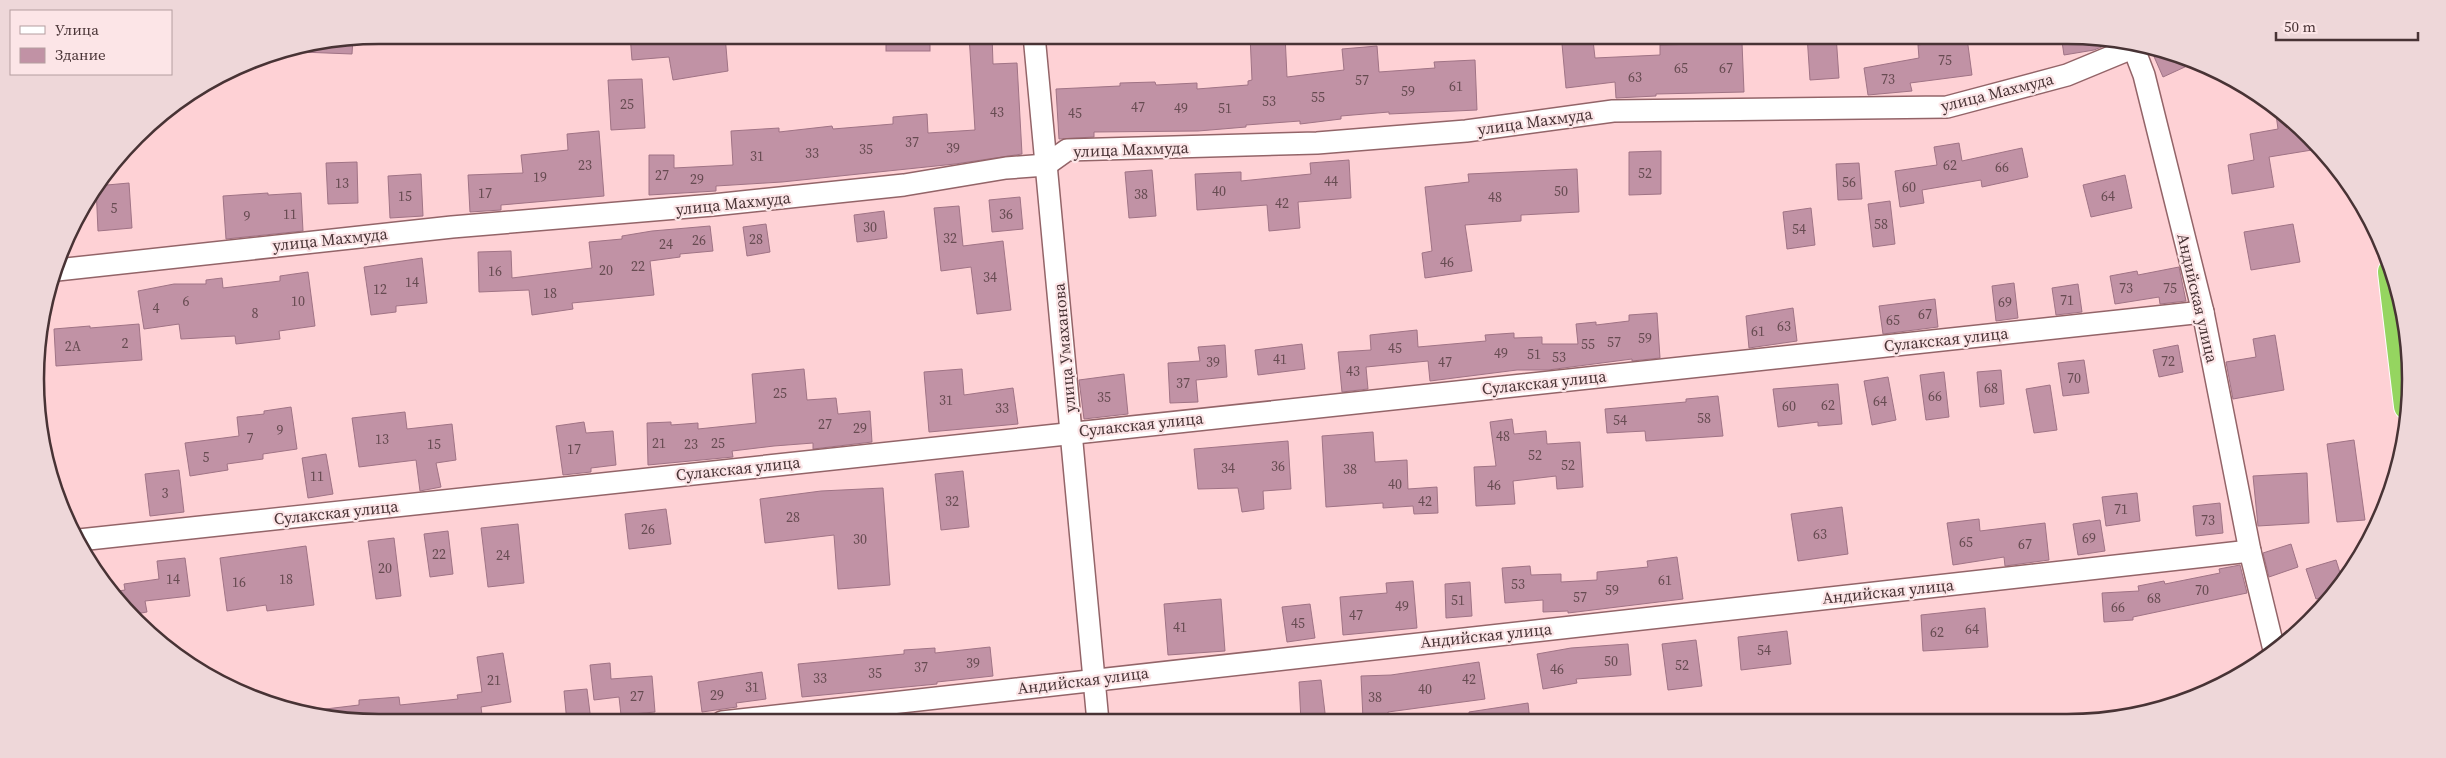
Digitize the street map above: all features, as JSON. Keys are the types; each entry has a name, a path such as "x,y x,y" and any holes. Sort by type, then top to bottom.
{"street":[{"name":"улица Умаханова","path":"1035,44 1097,714"},
{"name":"улица Махмуда","path":"63,269 452,227 713,205 904,185 1006,168 1046,165 1067,150 1317,143 1466,131 1614,111 1947,107 2067,75 2129,50"},
{"name":"Андийская улица","path":"2139,52 2203,312 2250,550 2273,644"},
{"name":"Сулакская улица","path":"85,539 1071,432 2203,312"},
{"name":"Андийская улица","path":"791,714 2250,550"}],"building":[{"path":"631,44 726,44 728,71 673,80 669,57 632,60"},
{"path":"886,44 930,44 930,51 886,51"},
{"path":"970,44 992,44 993,64 1017,63 1022,154 955,164 782,182 716,186 716,191 649,195 649,155 674,155 674,168 733,165 731,131 779,128 779,132 832,126 833,129 893,124 893,117 927,114 928,133 975,130"},
{"path":"1250,44 1285,44 1287,77 1344,70 1342,49 1377,46 1379,72 1435,68 1434,62 1475,60 1477,110 1389,114 1389,112 1341,116 1341,119 1300,124 1300,121 1198,131 1094,132 1094,137 1059,139 1056,89 1120,86 1120,83 1155,82 1156,85 1197,83 1197,89 1248,85 1248,81 1252,80"},
{"path":"1562,44 1593,44 1595,58 1660,55 1660,45 1742,44 1744,92 1656,94 1656,96 1616,98 1615,82 1566,88"},
{"path":"1808,44 1837,44 1839,78 1810,80"},
{"path":"1968,44 1972,75 1910,83 1912,91 1868,95 1864,68 1919,58 1918,45"},
{"path":"2062,44 2104,46 2094,50 2064,55"},
{"path":"353,45 352,54 305,52"},
{"path":"2153,55 2187,66 2163,77"},
{"path":"642,79 645,128 611,130 608,80"},
{"path":"2276,117 2312,150 2269,157 2274,187 2232,194 2228,165 2254,160 2250,134 2278,129"},
{"path":"599,131 604,196 501,205 501,210 470,212 468,175 523,173 521,155 568,150 567,134"},
{"path":"1959,143 1962,161 2022,148 2028,177 1982,187 1981,180 1922,190 1924,203 1900,207 1895,171 1937,165 1934,147"},
{"path":"1661,151 1661,194 1629,195 1629,152"},
{"path":"1349,160 1351,198 1298,202 1300,228 1269,231 1267,205 1197,210 1195,174 1241,172 1241,181 1311,174 1310,163"},
{"path":"357,162 358,203 328,204 326,163"},
{"path":"1859,163 1862,199 1838,200 1836,164"},
{"path":"1577,169 1579,212 1521,215 1521,221 1465,225 1472,271 1425,278 1422,253 1432,251 1425,187 1469,182 1468,174"},
{"path":"1152,170 1156,216 1129,218 1125,172"},
{"path":"421,174 423,216 390,218 388,176"},
{"path":"2125,175 2132,208 2091,217 2083,185"},
{"path":"129,183 132,228 98,231 97,199 106,185"},
{"path":"268,193 268,195 301,193 303,231 226,239 223,196"},
{"path":"1020,197 1023,229 992,232 989,200"},
{"path":"1890,201 1895,244 1873,247 1868,204"},
{"path":"959,206 963,246 1003,241 1011,310 977,314 971,267 941,271 934,208"},
{"path":"1811,208 1815,245 1787,249 1783,212"},
{"path":"884,211 887,238 857,242 854,215"},
{"path":"766,224 770,252 747,256 743,227"},
{"path":"2293,224 2300,262 2251,270 2244,232"},
{"path":"710,226 713,251 680,254 680,257 650,261 654,295 572,303 573,309 532,315 529,290 479,292 478,252 511,251 512,278 592,268 589,242 622,239 622,236 652,231"},
{"path":"422,258 427,303 396,306 396,312 371,315 364,267"},
{"path":"2179,267 2186,301 2160,304 2159,297 2115,304 2110,276 2137,271 2138,275"},
{"path":"308,272 315,326 279,331 280,339 236,344 235,336 181,339 179,324 144,329 138,291 174,284 206,284 206,280 222,278 223,288 280,281 280,276"},
{"path":"2014,283 2018,318 1996,321 1992,286"},
{"path":"2078,284 2082,312 2056,315 2052,288"},
{"path":"1935,299 1938,327 1883,334 1879,306"},
{"path":"1793,308 1797,341 1749,348 1746,316"},
{"path":"1657,313 1660,358 1632,361 1632,359 1548,370 1517,370 1430,381 1428,361 1366,367 1368,389 1342,392 1338,352 1371,350 1370,335 1417,330 1418,347 1486,341 1485,335 1514,333 1514,338 1542,337 1542,344 1578,344 1576,324 1596,322 1596,325 1629,321 1629,315"},
{"path":"139,324 142,360 56,366 54,329"},
{"path":"2275,335 2284,390 2233,399 2226,362 2256,357 2253,339"},
{"path":"1302,344 1305,369 1258,375 1255,350"},
{"path":"1225,345 1227,377 1196,380 1198,402 1170,403 1168,363 1200,361 1198,347"},
{"path":"2178,345 2183,372 2159,377 2153,350"},
{"path":"2084,360 2089,393 2063,396 2058,363"},
{"path":"804,369 807,400 836,398 838,414 870,411 872,442 813,449 813,443 774,446 732,451 733,457 648,465 647,423 671,422 671,425 698,423 698,429 756,423 752,374"},
{"path":"962,369 964,395 1013,388 1018,424 929,432 924,372"},
{"path":"2001,370 2004,404 1980,407 1977,372"},
{"path":"1944,372 1949,417 1926,420 1920,375"},
{"path":"1124,374 1128,414 1084,419 1079,380"},
{"path":"1888,377 1896,420 1872,425 1864,381"},
{"path":"1838,384 1842,424 1818,426 1818,422 1778,427 1773,389"},
{"path":"2050,385 2057,430 2034,433 2026,389"},
{"path":"1718,396 1723,436 1646,441 1645,431 1607,433 1605,409 1686,402 1686,399"},
{"path":"291,407 297,449 263,454 263,459 227,464 228,470 190,476 185,443 239,436 237,417 264,414 264,411"},
{"path":"405,412 407,429 452,424 456,460 436,463 441,487 420,491 416,460 359,467 352,418"},
{"path":"1512,419 1514,434 1546,431 1547,444 1580,442 1583,487 1557,489 1556,476 1513,481 1515,504 1476,506 1474,467 1496,466 1490,422"},
{"path":"584,422 586,433 613,431 616,465 591,468 591,472 563,475 556,426"},
{"path":"1373,432 1375,462 1407,460 1408,489 1437,487 1438,513 1414,514 1413,506 1383,508 1383,503 1326,507 1322,436"},
{"path":"2354,440 2365,520 2337,522 2327,444"},
{"path":"1288,441 1291,489 1263,491 1264,509 1242,512 1238,488 1198,489 1194,449"},
{"path":"326,454 333,494 308,498 302,458"},
{"path":"179,470 184,512 150,516 145,474"},
{"path":"963,471 969,527 941,530 935,474"},
{"path":"2307,473 2309,523 2258,526 2253,476"},
{"path":"883,488 890,585 838,589 834,535 765,543 760,499 821,491"},
{"path":"2137,493 2140,521 2106,526 2102,497"},
{"path":"2220,503 2223,533 2196,536 2193,506"},
{"path":"1842,507 1848,554 1798,561 1791,514"},
{"path":"666,509 671,544 629,549 625,514"},
{"path":"1979,519 1980,531 2045,523 2049,560 2005,566 2004,557 1953,565 1947,523"},
{"path":"2100,520 2105,551 2078,555 2073,524"},
{"path":"518,524 524,583 488,587 481,528"},
{"path":"448,531 453,574 430,577 424,534"},
{"path":"394,538 401,596 376,599 368,541"},
{"path":"2291,544 2298,567 2269,577 2263,553"},
{"path":"306,546 314,605 267,611 266,605 227,611 220,558"},
{"path":"1677,557 1683,599 1568,613 1568,611 1543,612 1543,600 1505,603 1502,568 1530,566 1531,575 1561,574 1561,582 1597,580 1597,572 1648,567 1647,561"},
{"path":"185,558 190,596 145,601 147,612 139,613 119,591 125,590 124,584 159,579 157,561"},
{"path":"2336,560 2340,573 2321,597 2316,599 2306,569"},
{"path":"2240,565 2247,593 2133,617 2133,620 2104,622 2102,593 2139,591 2138,586 2164,581 2165,584 2220,573 2219,569"},
{"path":"1413,581 1417,628 1343,635 1340,597 1387,593 1386,583"},
{"path":"1470,582 1472,616 1446,618 1445,584"},
{"path":"1221,599 1225,651 1168,655 1164,604"},
{"path":"1310,604 1315,638 1287,642 1282,607"},
{"path":"1985,608 1988,647 1923,651 1921,615"},
{"path":"1787,631 1791,664 1741,670 1738,637"},
{"path":"1696,640 1702,686 1668,690 1662,644"},
{"path":"1628,644 1631,675 1576,679 1577,683 1543,689 1537,654 1571,648"},
{"path":"990,647 993,676 937,682 937,684 802,697 798,664 904,654 904,650 935,648 935,653"},
{"path":"503,653 511,702 481,707 482,714 357,714 323,709 359,705 359,700 399,697 400,705 458,699 457,695 482,692 477,657"},
{"path":"1479,662 1485,699 1388,712 1388,714 1363,714 1361,676 1391,675"},
{"path":"610,663 611,679 652,676 655,712 621,714 619,697 594,700 590,665"},
{"path":"762,672 766,699 736,703 737,707 702,712 698,682"},
{"path":"1321,680 1325,714 1301,714 1299,682"},
{"path":"587,689 590,714 566,714 564,691"},
{"path":"1528,703 1529,714 1469,714 1469,712"}]}
